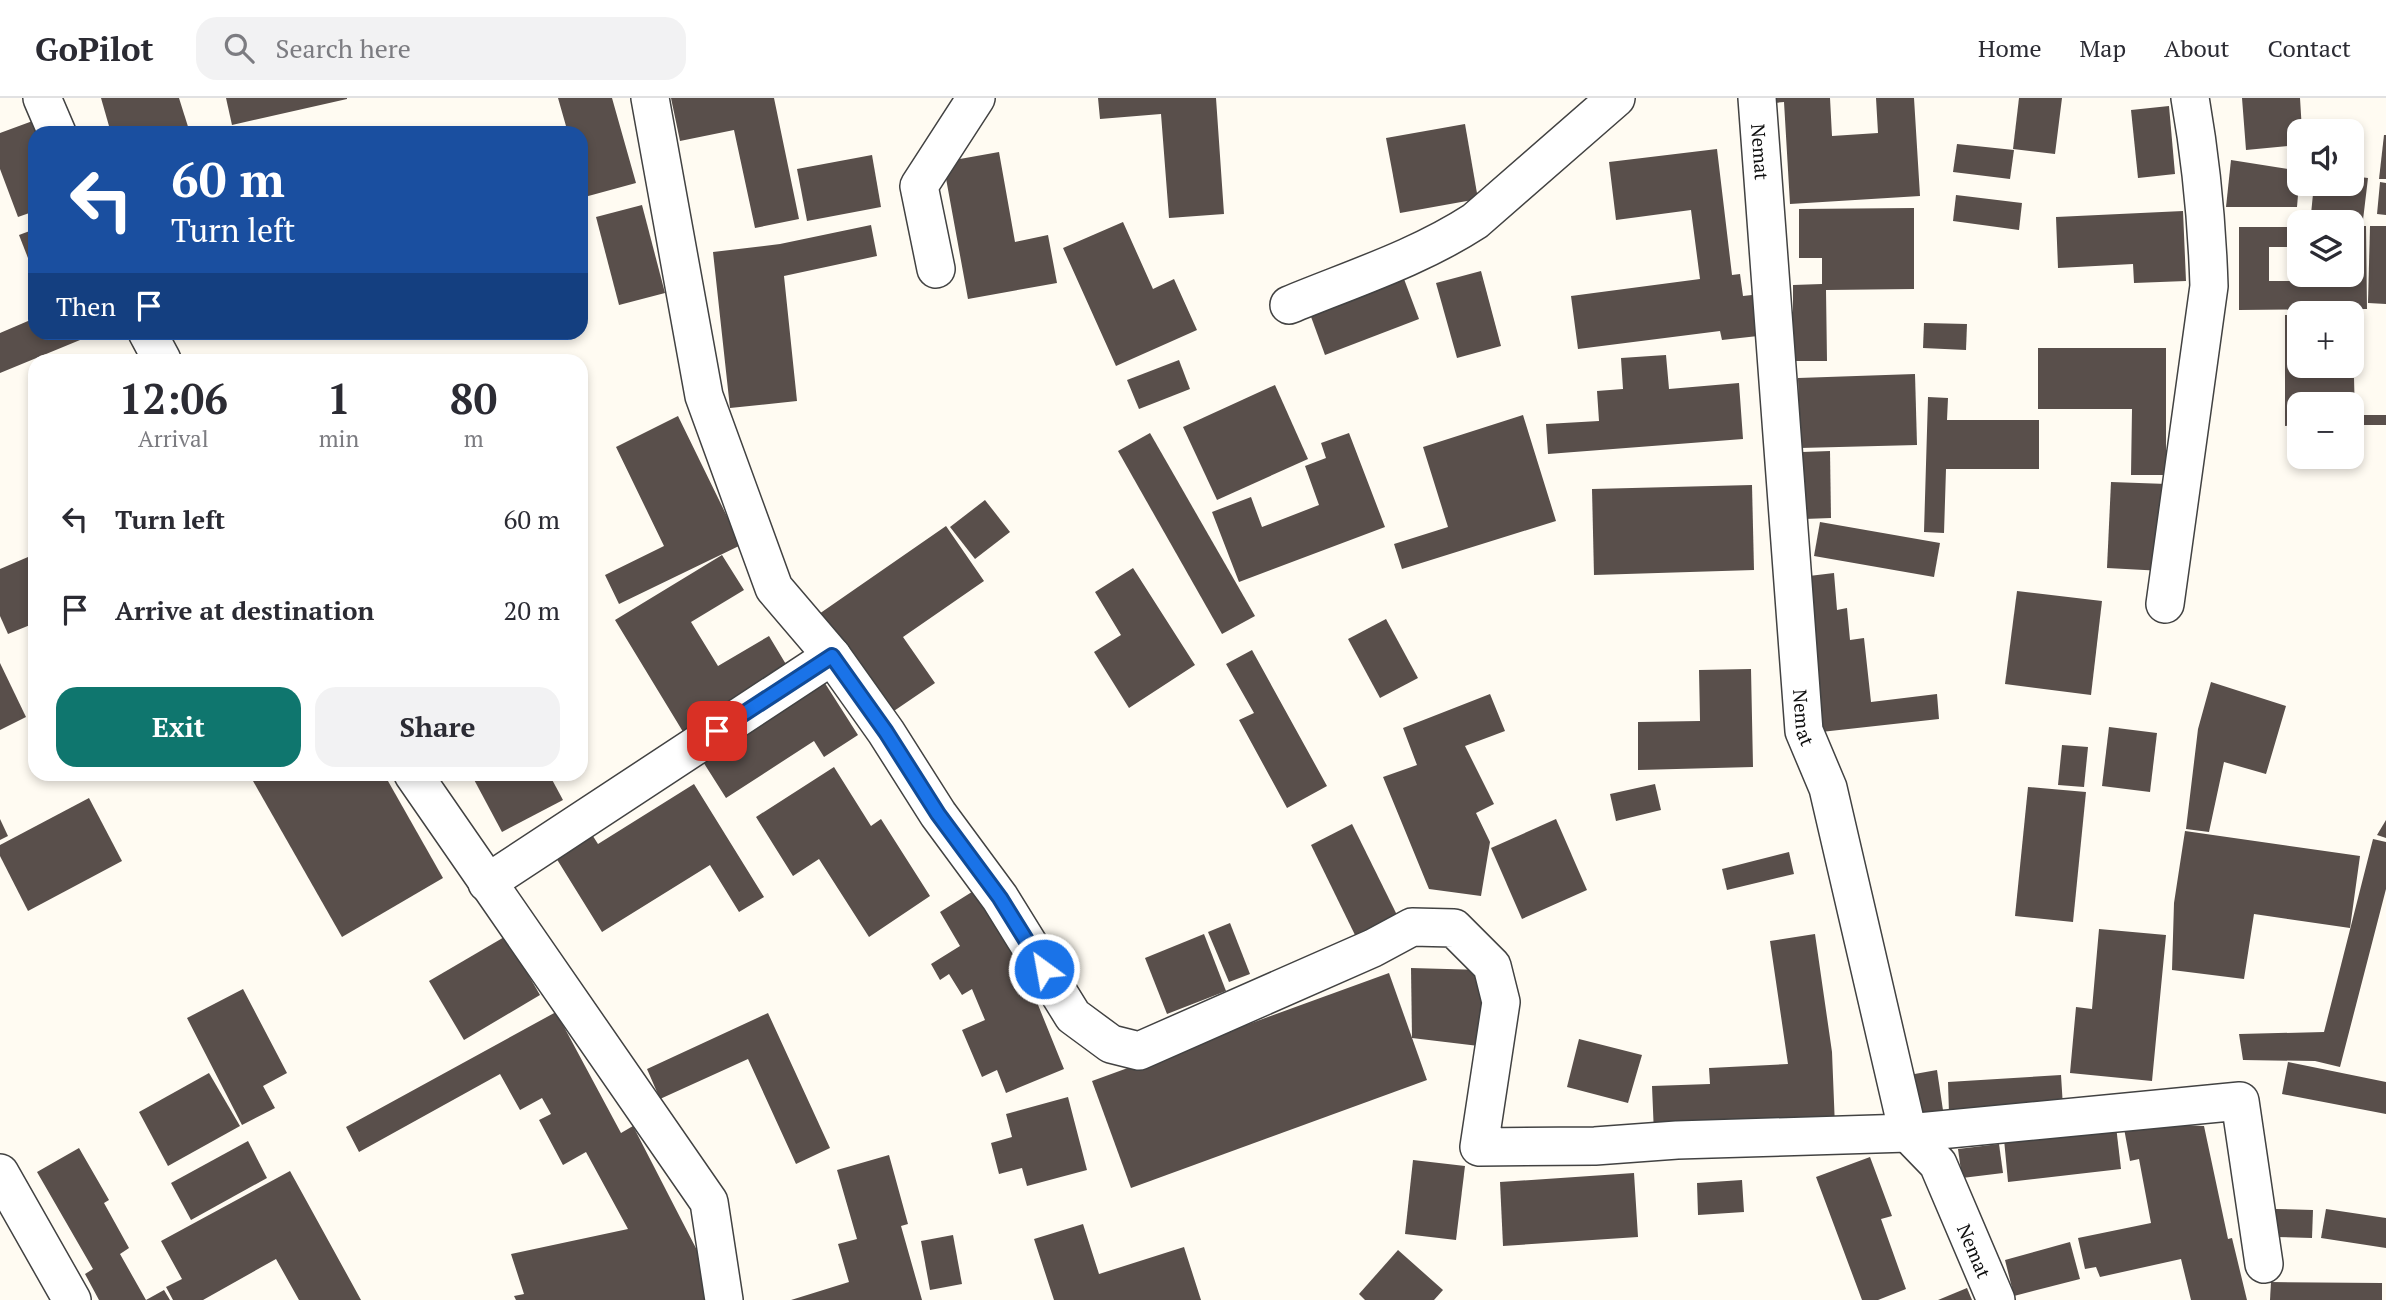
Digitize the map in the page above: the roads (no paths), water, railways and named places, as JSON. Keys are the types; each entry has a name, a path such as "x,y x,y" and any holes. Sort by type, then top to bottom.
{"street":[{"path":"42,98 54,126"},
{"path":"650,98 704,396 774,588 832,656 886,732 938,814 1000,898 1073,1016 1111,1044 1139,1051 1373,948 1412,927 1454,928 1492,966 1501,1002 1479,1147 1595,1146 1677,1140 1908,1133 2240,1101 2264,1264"},
{"path":"936,269 919,187 976,98"},
{"path":"1289,305 1451,237 1475,221 1616,98"},
{"name":"Nemat","path":"1757,98 1804,731 1828,788 1908,1133 1938,1164 1997,1300"},
{"path":"2165,604 2209,286 2195,126 2190,98"},
{"path":"487,883 832,656"},
{"path":"418,781 709,1202 724,1300"},
{"path":"0,1173 60,1300"}]}
